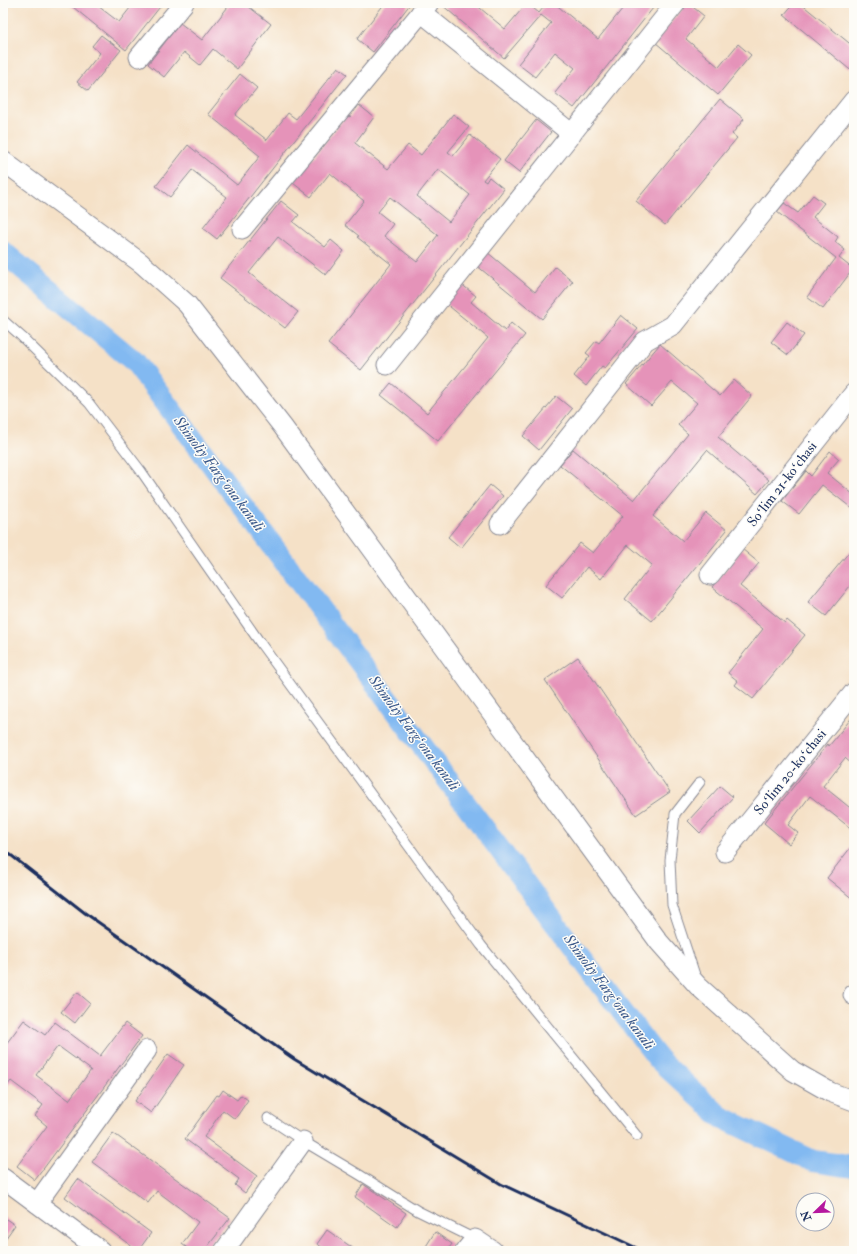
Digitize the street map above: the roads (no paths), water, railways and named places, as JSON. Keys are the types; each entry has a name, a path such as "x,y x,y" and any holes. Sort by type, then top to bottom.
{"street":[{"path":"139,58 184,3"},
{"path":"387,365 676,3"},
{"path":"242,229 425,8 572,134"},
{"path":"500,524 645,341 673,325 854,100"},
{"path":"3,161 141,263 187,304 283,427 659,942 698,986 793,1071 830,1092 854,1100"},
{"name":"Soʻlim 21-koʻchasi","path":"710,575 854,393"},
{"name":"Soʻlim 20-koʻchasi","path":"725,852 854,692"},
{"path":"37,1204 147,1050"},
{"path":"224,1251 303,1141"},
{"path":"3,1178 101,1251"},
{"path":"470,1245 493,1251"}],"lane":[{"path":"3,320 90,403 141,471 261,644 481,945 637,1136"},
{"path":"698,986 672,905 670,860 675,814 700,782"},
{"path":"268,1118 470,1245"}],"waterway":[{"name":"Shimoliy Fargʻona kanali","path":"3,252 135,362 659,1060 721,1117 813,1161 854,1167"}],"railway":[{"path":"3,849 85,913 294,1059 501,1184 643,1251"}]}
